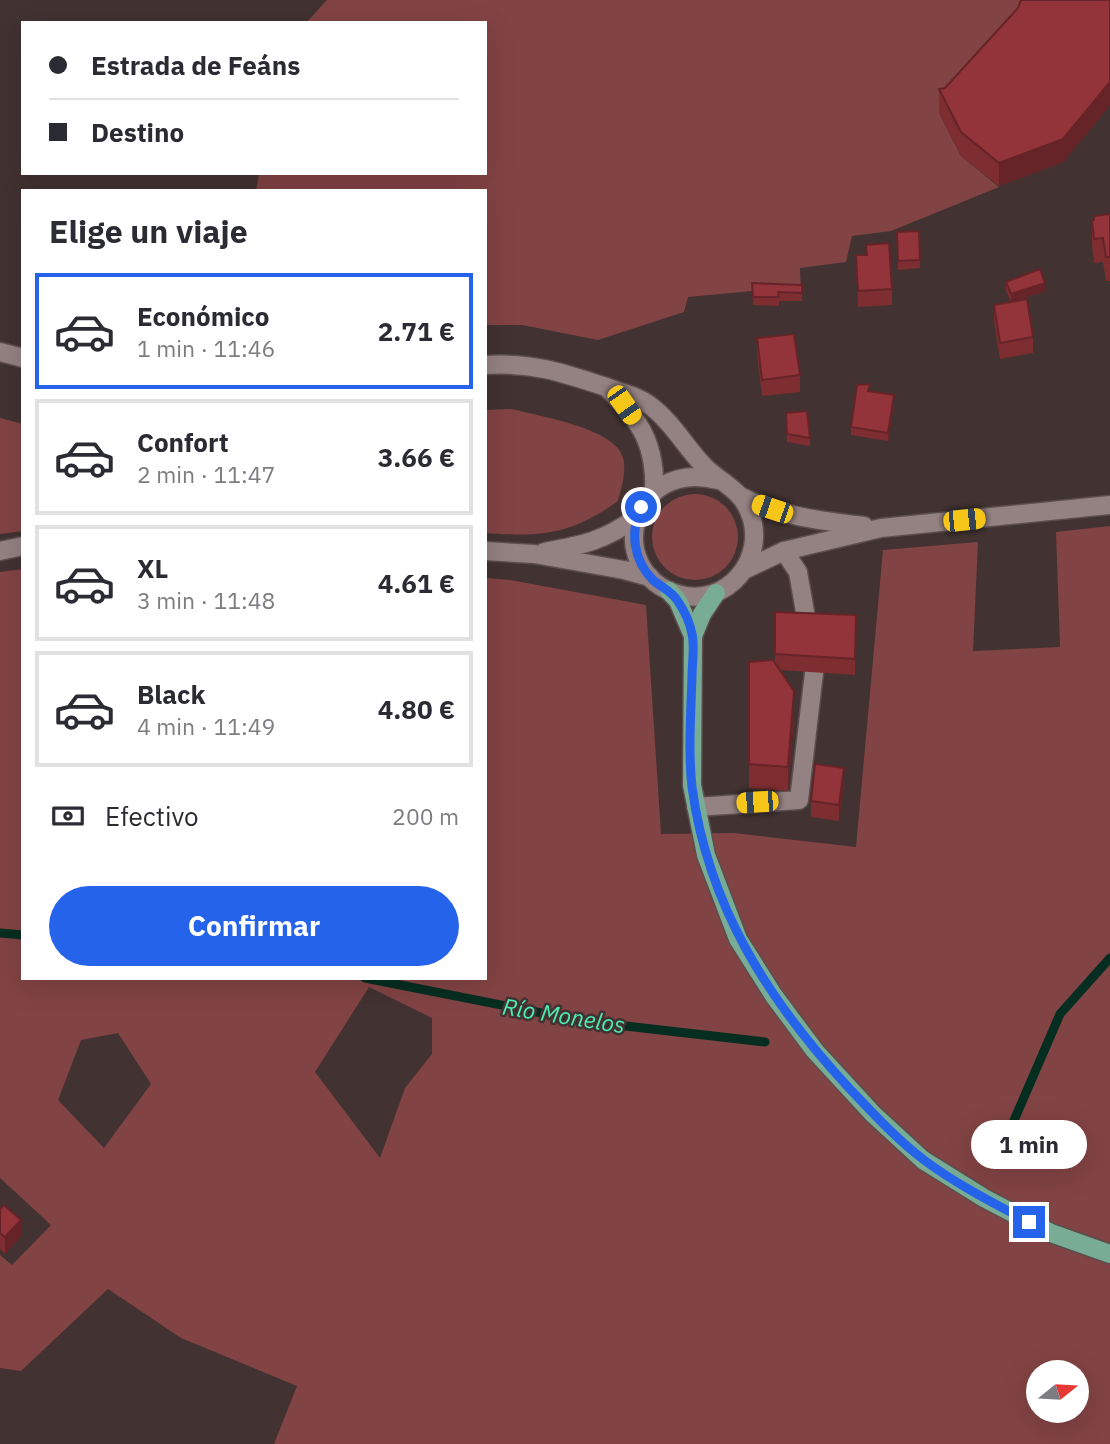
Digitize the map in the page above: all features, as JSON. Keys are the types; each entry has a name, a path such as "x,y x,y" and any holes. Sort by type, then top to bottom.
{"main road":[{"path":"668,591 678,601 693,636"},
{"path":"716,593 702,614 693,636 691,752 696,807 706,855 738,939 774,996 815,1051 873,1114 923,1160 984,1198 1051,1233 1110,1254"}],"street":[{"path":"0,352 21,357"},
{"path":"487,365 535,365 630,395 651,406 699,461 718,480 733,489 748,508 754,531 752,554 746,569"},
{"path":"607,388 624,405 645,434 655,467 654,491"},
{"path":"718,480 691,475 665,483 647,498 637,517 635,549 641,564 650,577 668,591 692,597 716,593 728,587 746,569 784,551 881,528 1110,505"},
{"path":"740,496 772,509 820,521 881,528"},
{"path":"534,554 592,543 637,517"},
{"path":"0,551 21,547"},
{"path":"487,551 534,554 650,577"},
{"path":"784,551 798,572 808,629"},
{"path":"696,807 799,800 814,673"}],"shaded area":[{"path":"327,0 1032,0 939,113 961,156 999,187 891,231 852,236 846,262 800,268 801,293 752,291 688,297 684,312 598,340 522,325 487,325 487,189 256,189 259,175 487,175 487,21 308,21"},
{"path":"512,409 575,425 606,439 617,448 623,458 623,480 618,501 585,521 555,531 539,534 487,533 487,410"},
{"path":"0,418 21,423 21,531 0,534"},
{"path":"695,494 711,498 725,507 734,521 738,537 734,553 725,567 711,576 695,580 679,576 665,567 656,553 652,537 656,521 665,507 679,498"},
{"path":"1110,526 1110,1444 274,1444 297,1386 181,1338 108,1289 21,1371 0,1368 0,1255 12,1265 51,1225 0,1178 0,572 21,569 21,980 487,980 487,578 646,605 661,834 734,833 856,847 883,550 978,542 973,651 1060,647 1056,532","holes":["369,987 432,1018 432,1054 405,1088 380,1158 315,1072","118,1033 151,1084 104,1148 58,1100 81,1040"]}],"building":[{"path":"1021,0 1110,0 1110,82 1063,139 999,163 961,132 939,89 945,88 1018,8"},
{"path":"1110,214 1110,257 1106,257 1103,238 1094,239 1092,220 1094,216"},
{"path":"919,231 920,260 898,261 897,232"},
{"path":"889,243 892,289 858,291 856,255 867,255 866,245"},
{"path":"1040,269 1045,283 1011,294 1006,282"},
{"path":"752,283 802,285 802,293 778,292 779,297 753,297"},
{"path":"1027,299 1033,337 1000,343 994,305"},
{"path":"794,334 800,375 762,380 757,338"},
{"path":"870,384 868,391 894,395 888,433 851,427 857,385"},
{"path":"807,411 810,438 787,434 786,413"},
{"path":"775,612 856,615 855,659 775,654"},
{"path":"773,660 794,691 788,767 749,764 749,662"},
{"path":"815,764 844,768 839,805 811,801"},
{"path":"4,1205 21,1220 5,1237 0,1233 0,1209"}],"waterway":[{"name":"Río Monelos","path":"0,933 21,935"},
{"name":"Río Monelos","path":"1012,1125 1060,1014 1110,958"},
{"name":"Río Monelos","path":"375,980 582,1021 765,1042"}],"route":[{"path":"641,507 634,533 635,549 641,564 650,577 678,601 693,636 692,785 706,855 738,939 774,996 815,1051 873,1114 923,1160 1029,1222"}]}
